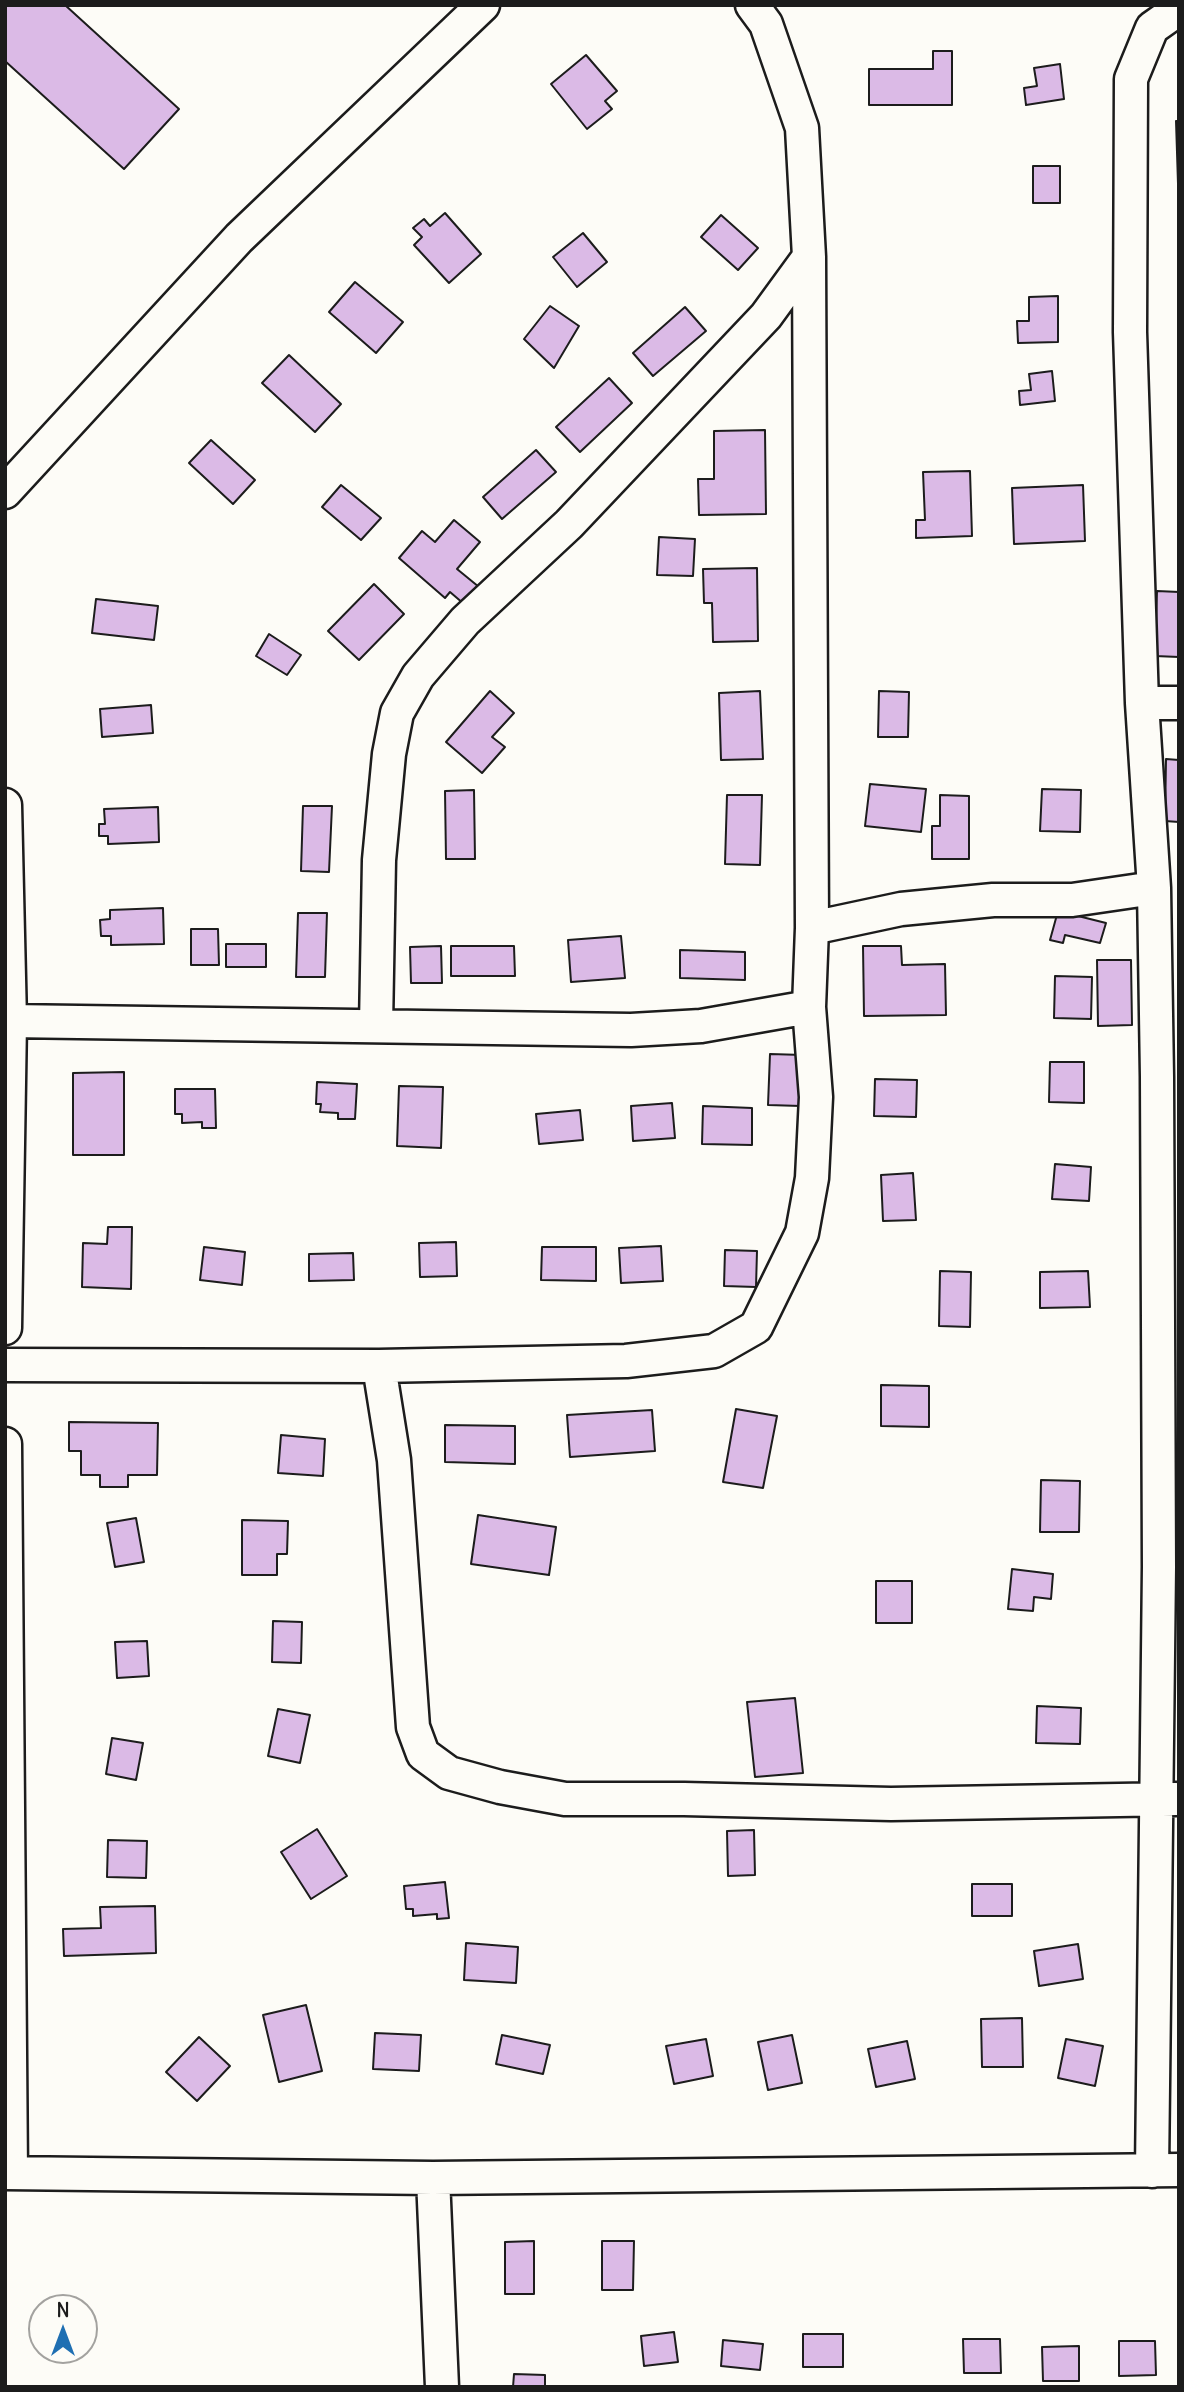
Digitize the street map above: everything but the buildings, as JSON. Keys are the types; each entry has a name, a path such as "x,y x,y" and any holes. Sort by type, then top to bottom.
{"street":[{"path":"5,492 239,239 483,5"},
{"path":"5,1365 379,1366 626,1361 714,1351 756,1327 802,1233 812,1178 816,1097 810,1007 810,257 802,128 766,24 752,5"},
{"path":"5,1444 8,2173 433,2178 1166,2171 1168,1799 1159,1539 1167,1020 1154,888 1142,703 1130,332 1131,79 1152,28 1179,9"},
{"path":"376,1026 379,860 389,754 397,713 413,686 465,621 569,524 766,316 810,257"},
{"path":"1142,703 1179,703"},
{"path":"5,805 10,1021 5,1328"},
{"path":"812,928 901,909 993,900 1072,900 1154,888"},
{"path":"10,1021 631,1030 701,1026 810,1007"},
{"path":"379,1366 394,1460 413,1727 423,1754 449,1773 500,1787 565,1799 891,1804 1168,1799"},
{"path":"433,2178 442,2387"}]}
